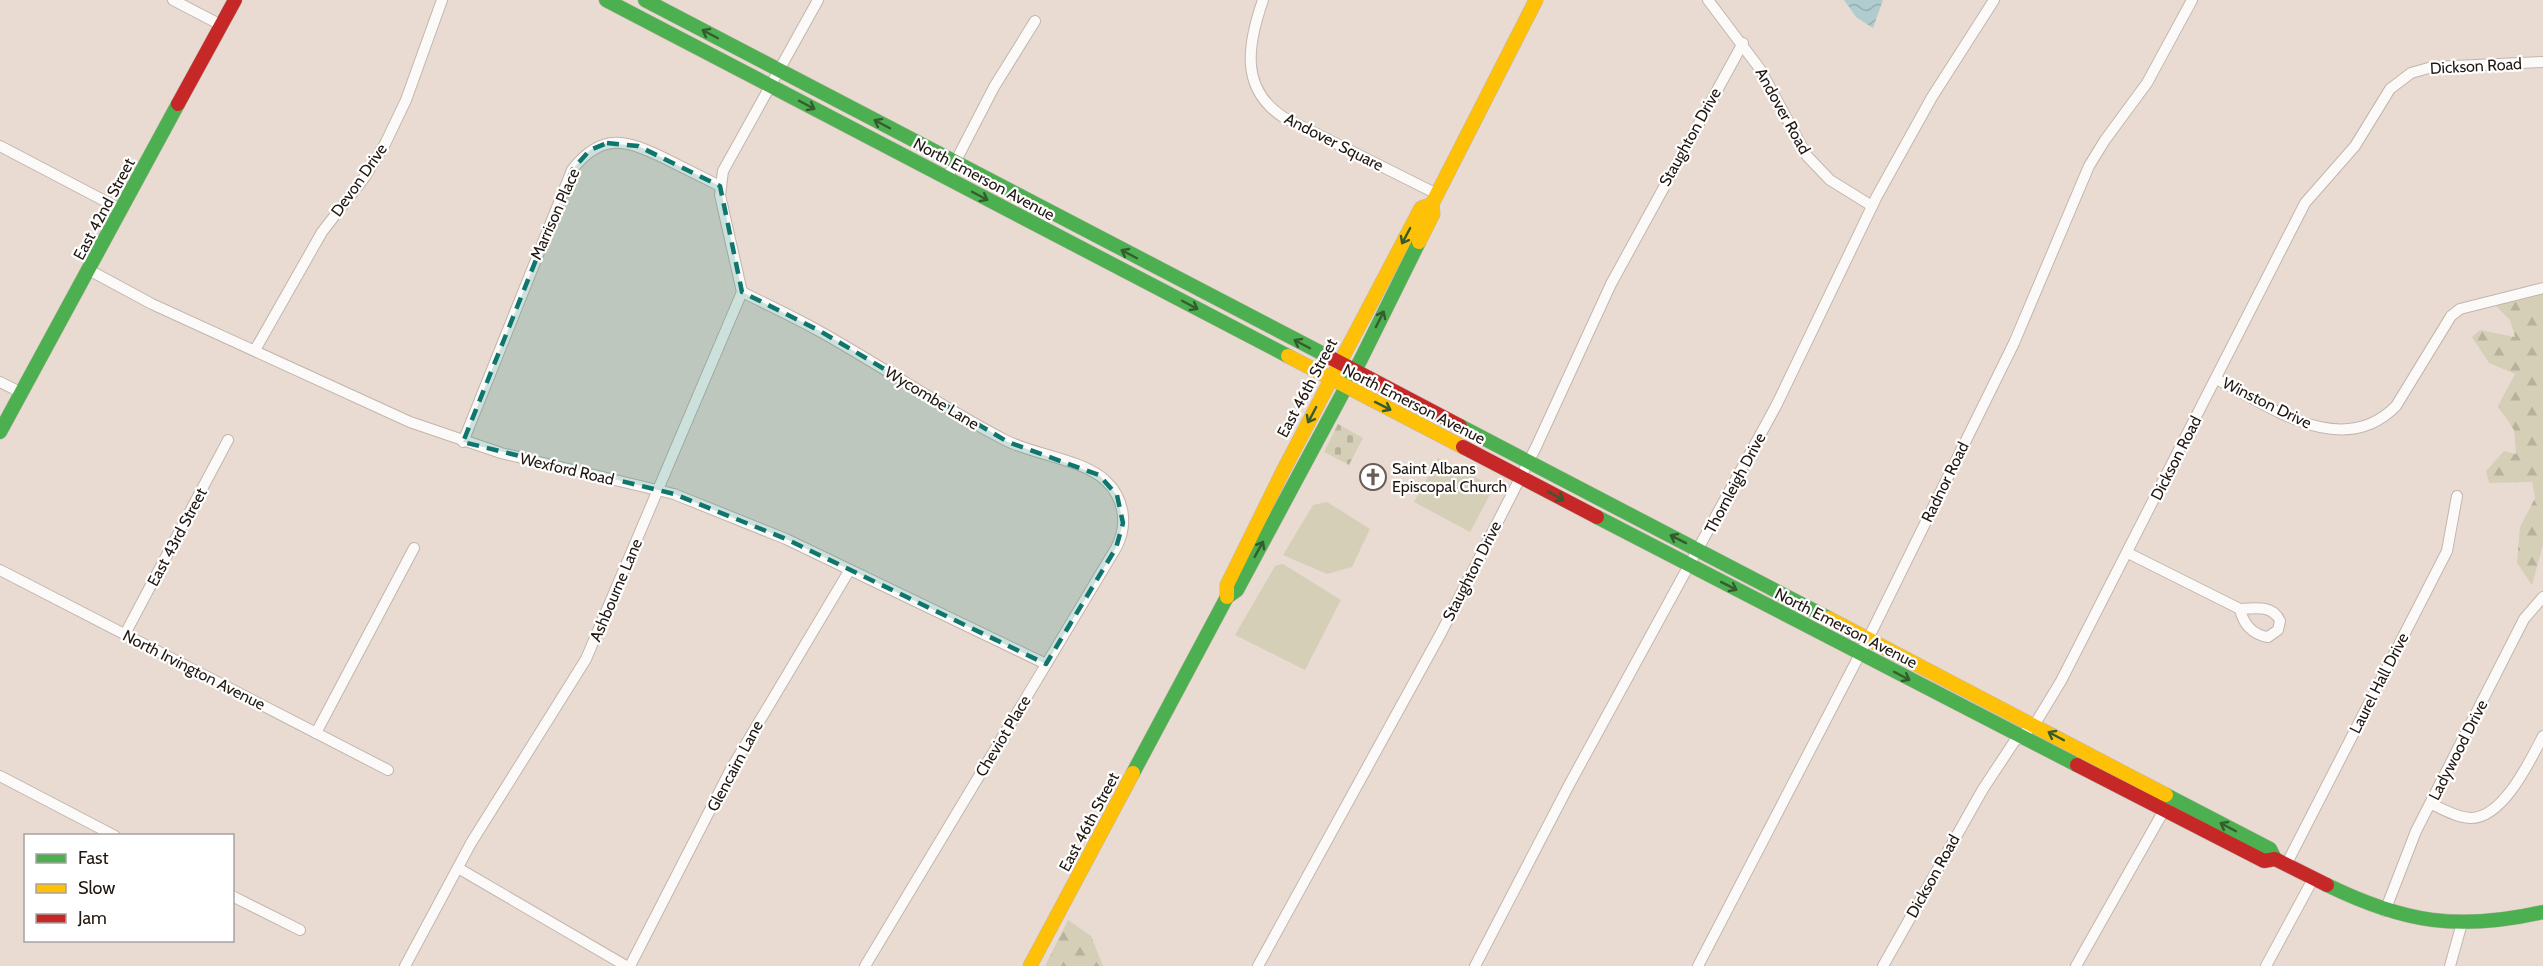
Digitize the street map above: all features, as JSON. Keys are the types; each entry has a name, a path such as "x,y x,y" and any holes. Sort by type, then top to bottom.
{"main road":[{"name":"East 42nd Street","path":"0,432 235,0"},
{"name":"North Emerson Avenue","path":"606,0 1331,380 2019,737 2264,861 2280,862 2353,900 2420,920 2462,923 2505,920 2543,912"},
{"name":"North Emerson Avenue","path":"645,0 1339,364 2035,724 2270,849 2280,862"},
{"name":"East 46th Street","path":"1030,966 1227,597 1237,590 1354,371 1433,214 1434,199 1536,0"},
{"name":"East 46th Street","path":"1227,597 1227,585 1339,364 1421,208 1434,199"}],"street":[{"path":"173,0 221,25"},
{"name":"Devon Drive","path":"255,350 322,231 364,178 387,140 406,100 442,0"},
{"path":"742,292 721,203 720,186 727,159 818,0"},
{"name":"Andover Square","path":"1263,0 1251,37 1249,59 1251,76 1266,103 1283,117 1434,199"},
{"name":"Andover Road","path":"1708,0 1743,43 1807,156 1830,180 1872,206"},
{"name":"Radnor Road","path":"1698,966 1860,654 2014,344 2089,166 2147,83 2192,0"},
{"name":"Thornleigh Drive","path":"1474,966 1569,784 1699,550 1795,370 1872,206 1932,97 1990,3"},
{"path":"946,178 994,87 1035,21"},
{"name":"Staughton Drive","path":"1258,966 1415,681 1528,462 1611,284 1743,43"},
{"name":"Dickson Road","path":"1883,966 1974,803 2019,737 2035,724 2061,681 2299,213 2355,146 2390,89 2411,73 2423,69 2543,62"},
{"name":"Marrison Place","path":"463,442 572,170 583,156 607,143 630,143 720,186"},
{"path":"0,146 122,210"},
{"name":"Wexford Road","path":"89,270 152,303 387,412 463,442 674,494 774,534 1046,664"},
{"name":"Winston Drive","path":"2216,379 2300,422 2324,429 2356,429 2387,414 2396,406 2408,390 2441,328 2460,309 2543,288"},
{"name":"Ashbourne Lane","path":"405,966 501,792 558,708 586,658 742,292"},
{"name":"Wycombe Lane","path":"742,292 820,331 967,421 1008,442 1095,473 1109,484 1119,500"},
{"path":"0,382 22,393"},
{"name":"East 43rd Street","path":"125,634 228,440"},
{"name":"Laurel Hall Drive","path":"2280,862 2447,551 2457,496"},
{"name":"Cheviot Place","path":"865,966 1118,544 1123,523 1119,500"},
{"path":"316,733 414,548"},
{"path":"2128,553 2240,609"},
{"name":"North Irvington Avenue","path":"0,570 388,770"},
{"name":"Glencairn Lane","path":"628,966 731,770 849,571"},
{"name":"Ladywood Drive","path":"2385,911 2408,850 2524,618 2543,597"},
{"path":"2431,804 2466,818 2488,814 2512,789 2541,743"},
{"path":"0,776 111,834"},
{"path":"2076,966 2172,797"},
{"path":"458,868 628,966"},
{"path":"2266,966 2313,879"},
{"path":"234,897 300,930"},
{"path":"2450,966 2462,923"}],"highlighted area":[{"path":"607,143 638,146 720,186 742,292 820,331 1008,442 1099,475 1117,495 1123,523 1116,548 1046,664 786,539 674,494 463,442 572,170 590,150"}],"green space":[{"path":"2543,293 2543,545 2532,585 2517,563 2520,527 2535,498 2532,482 2489,483 2486,471 2504,451 2516,454 2514,430 2498,406 2515,374 2489,363 2472,337 2480,330 2515,337 2510,320 2495,305"},
{"path":"1338,424 1363,438 1349,465 1324,452"},
{"path":"1438,458 1494,487 1470,532 1414,502"},
{"path":"1327,502 1370,529 1352,567 1327,574 1283,555 1313,505"},
{"path":"1283,564 1341,600 1305,670 1235,635 1275,566"},
{"path":"1068,920 1091,936 1103,966 1045,966"}],"water":[{"path":"1844,0 1883,0 1873,28 1856,17"}],"traffic: fast":[{"path":"606,0 1288,356"},
{"path":"645,0 1331,358"},
{"path":"0,432 178,104"},
{"path":"1133,773 1227,597 1237,590 1361,359 1419,242"},
{"path":"1460,426 1828,618"},
{"path":"1597,517 2077,765"},
{"path":"2166,795 2270,849 2275,859"},
{"path":"2327,885 2382,908 2432,920 2484,921 2543,912"}],"traffic: slow":[{"path":"1419,242 1433,214 1432,204 1536,0"},
{"path":"1227,597 1227,585 1283,471 1421,208 1432,204"},
{"path":"1288,356 1463,447"},
{"path":"1828,618 2166,795"},
{"path":"1030,966 1133,773"}],"traffic: jam":[{"path":"178,104 235,0"},
{"path":"1331,358 1460,426"},
{"path":"1463,447 1597,517"},
{"path":"2077,765 2264,861 2275,859 2327,885"}],"place":[{"name":"Saint Albans Episcopal Church","path":"1373,477"}]}
